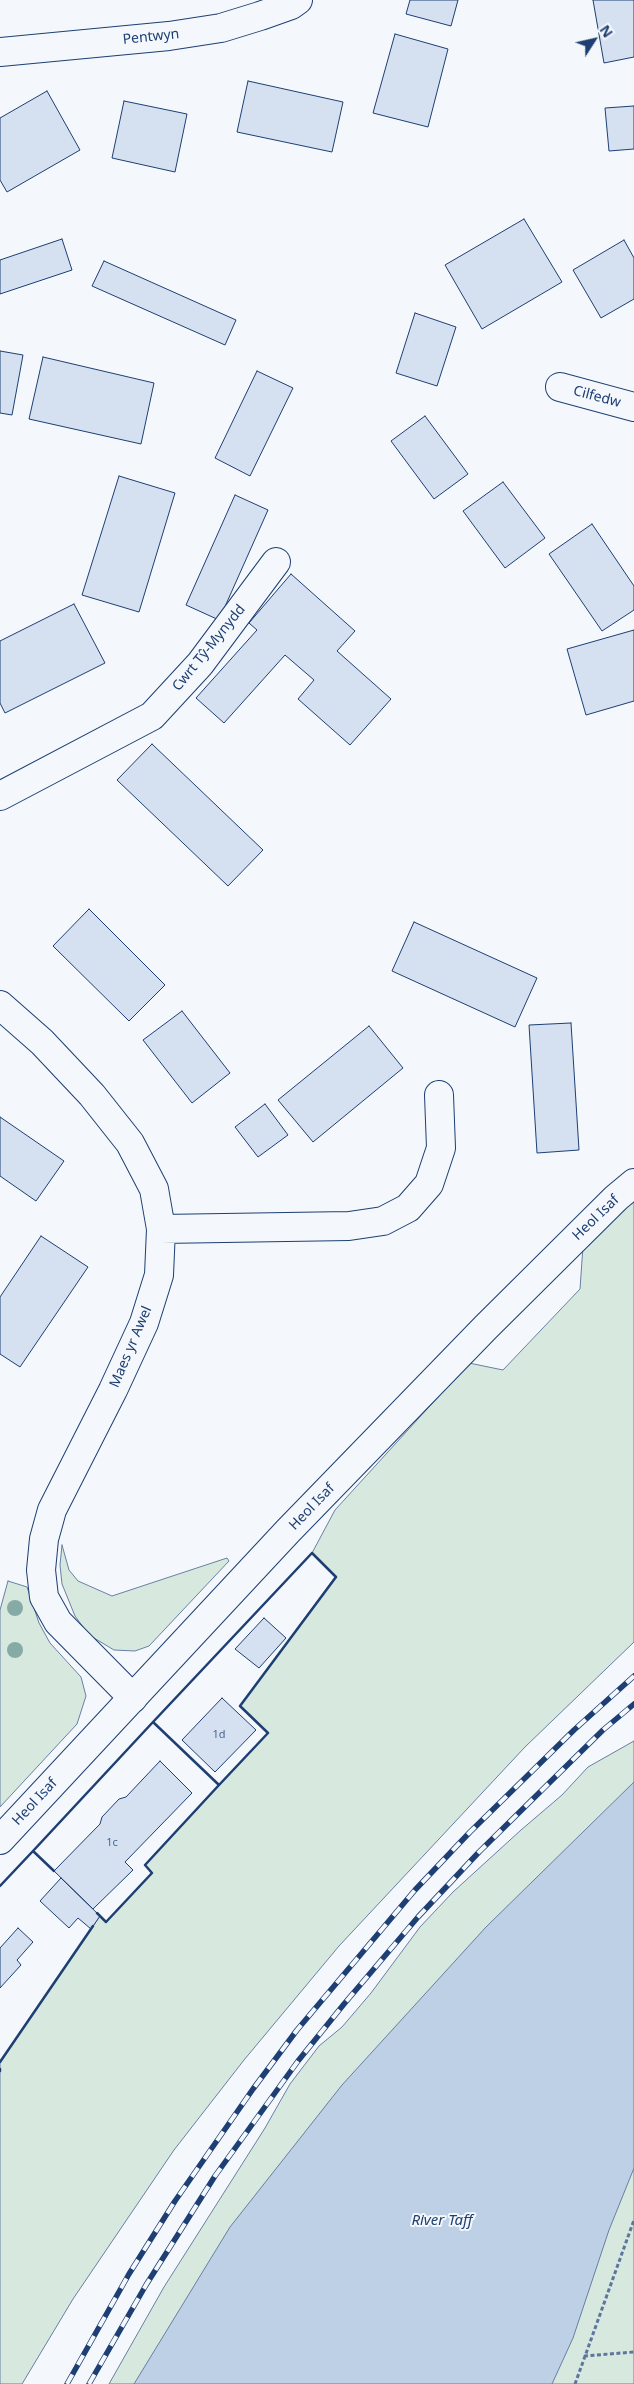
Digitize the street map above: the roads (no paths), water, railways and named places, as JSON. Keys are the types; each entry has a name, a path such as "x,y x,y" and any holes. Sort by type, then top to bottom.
{"street":[{"name":"Pentwyn","path":"0,52 169,36 222,28 268,14 291,5 298,0"},
{"name":"Cilfedw","path":"560,388 634,408"},
{"name":"Cwrt Tŷ-Mynydd","path":"0,796 152,716 200,664 276,562"},
{"name":"Maes yr Awel","path":"0,1005 42,1042 92,1095 130,1143 154,1189 161,1229 159,1275 144,1323 113,1390 52,1510 44,1539 41,1570 44,1597 58,1622 133,1698"},
{"path":"161,1229 349,1226 383,1221 408,1208 429,1184 441,1148 439,1096"},
{"name":"Heol Isaf","path":"0,1840 288,1532 486,1327 616,1198 634,1183"}],"water":[{"name":"River Taff","path":"634,1782 634,2168 609,2230 573,2338 552,2384 134,2384 230,2227 342,2085 486,1927"}],"railway":[{"path":"67,2384 129,2274 175,2201 253,2089 297,2030 415,1890 470,1832 574,1730 634,1676"},
{"path":"89,2384 146,2285 215,2176 298,2061 418,1917 479,1852 603,1730 634,1704"}]}
